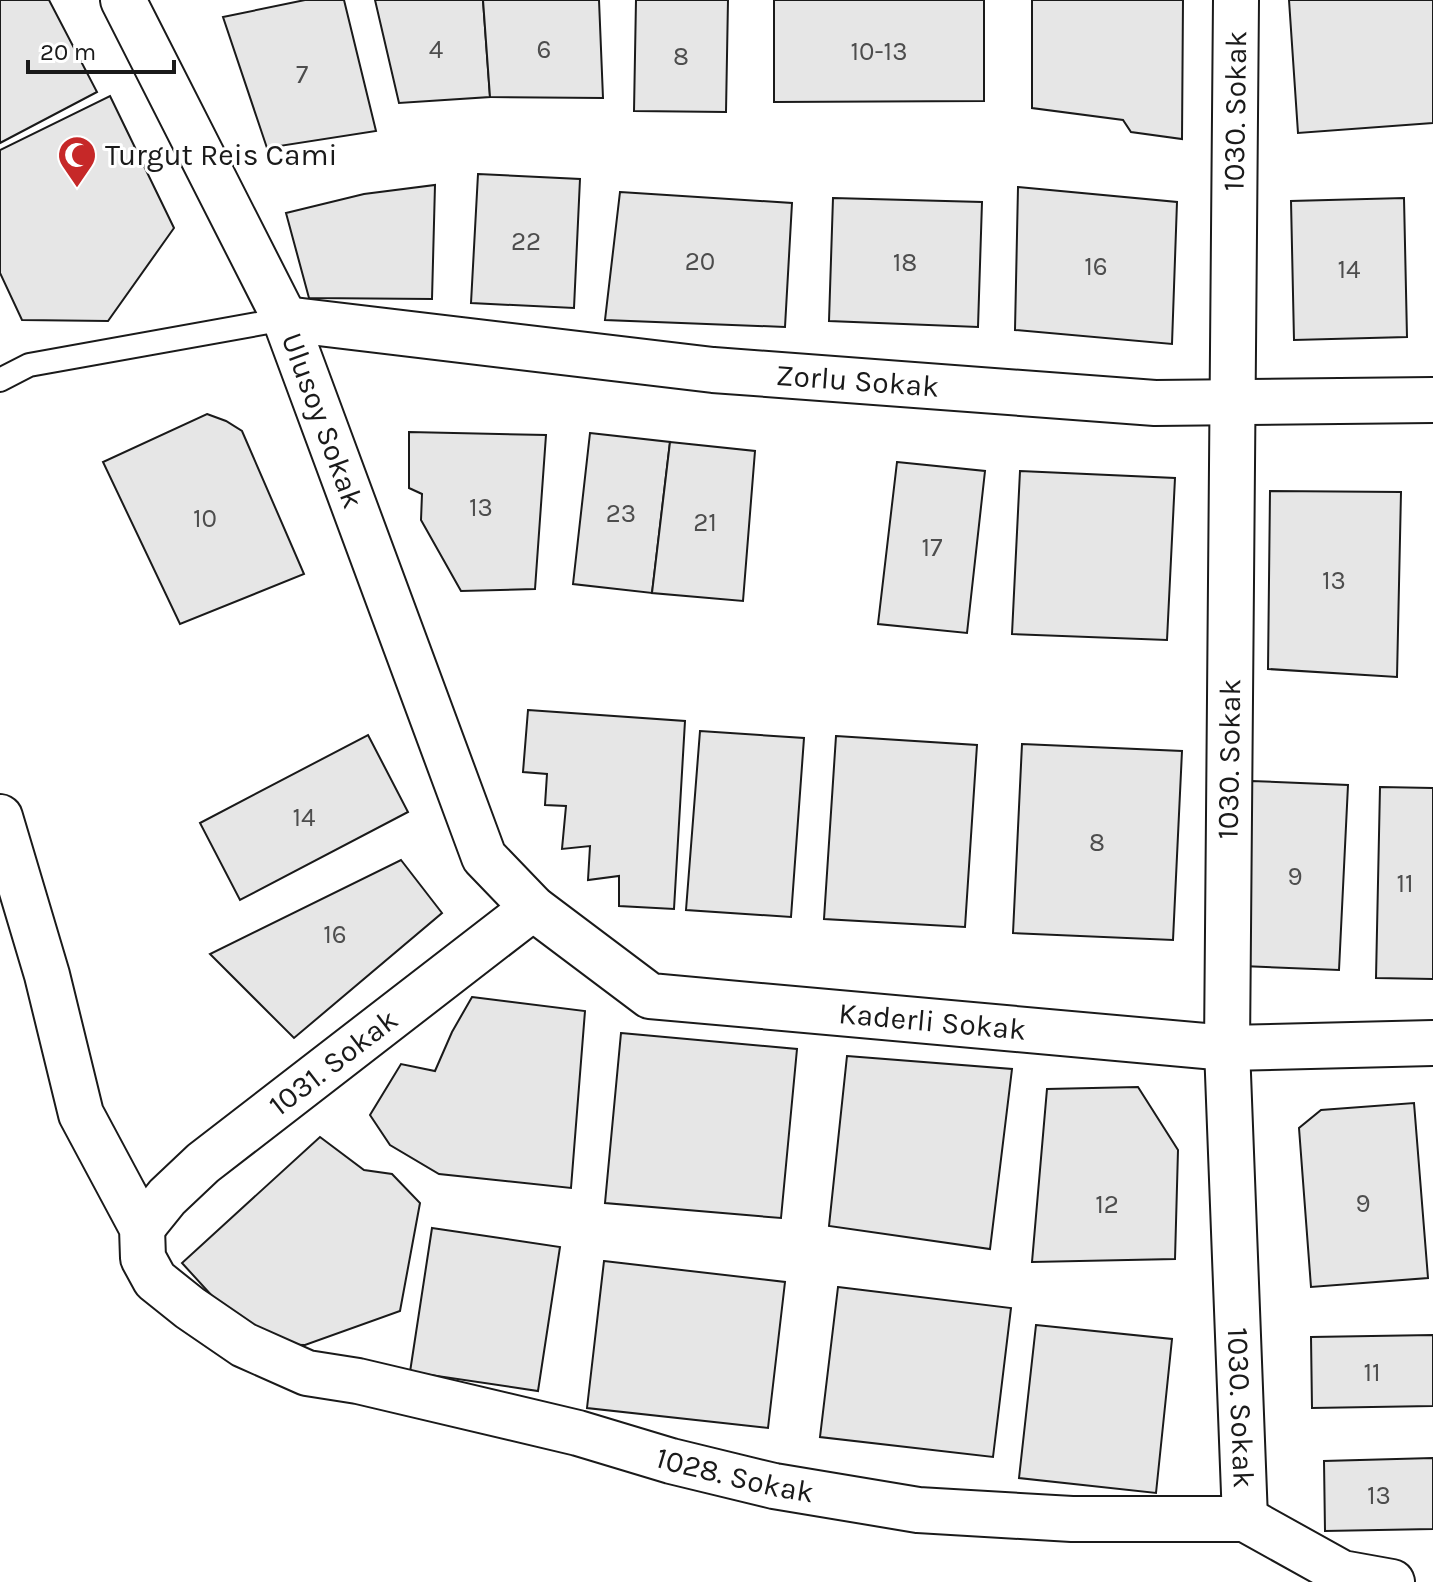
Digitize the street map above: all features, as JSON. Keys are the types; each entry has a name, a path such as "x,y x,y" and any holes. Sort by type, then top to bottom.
{"street":[{"name":"Ulusoy Sokak","path":"123,0 285,319 484,857"},
{"name":"1030. Sokak","path":"1236,0 1227,1048 1245,1519"},
{"name":"Zorlu Sokak","path":"285,319 713,370 1155,403 1433,400"},
{"name":"1028. Sokak","path":"0,819 47,975 81,1114 142,1228 143,1258 155,1280 244,1345 307,1373 358,1381 563,1429 671,1461 774,1486 918,1510 1072,1519 1245,1519 1339,1577 1392,1582"},
{"name":"Kaderli Sokak","path":"484,857 533,908 650,996 1227,1048 1433,1043"},
{"name":"1031. Sokak","path":"142,1228 167,1197 203,1163 533,908"}],"lane":[{"path":"0,380 29,365 285,319"}],"building":[{"path":"0,0 49,0 97,92 0,143"},
{"path":"305,0 344,0 376,131 267,148 223,17"},
{"path":"375,0 483,0 490,97 399,103"},
{"path":"483,0 599,0 603,98 490,97"},
{"path":"636,0 728,0 726,112 634,111"},
{"path":"774,0 984,0 984,101 774,102"},
{"path":"1032,0 1183,0 1182,139 1131,132 1123,120 1032,108"},
{"path":"1289,0 1433,0 1433,123 1298,133"},
{"name":"Turgut Reis Cami","path":"110,96 174,228 108,321 22,320 0,273 0,150"},
{"path":"478,174 580,179 574,308 471,303"},
{"path":"435,185 432,299 309,298 286,213 364,194"},
{"path":"1018,187 1177,202 1172,344 1015,330"},
{"path":"620,192 792,203 785,327 605,320"},
{"path":"833,198 982,202 978,327 829,321"},
{"path":"1404,198 1407,337 1294,340 1291,201"},
{"path":"207,414 242,431 304,574 180,624 103,462"},
{"path":"409,432 546,435 535,589 461,591 421,520 422,494 409,488"},
{"path":"590,433 670,442 652,593 573,584"},
{"path":"670,442 755,451 743,601 652,593"},
{"path":"897,462 985,471 967,633 878,624"},
{"path":"1020,471 1175,478 1167,640 1012,634"},
{"path":"1270,491 1401,492 1397,677 1268,669"},
{"path":"528,710 685,721 674,909 619,906 619,876 588,880 590,846 562,849 566,806 545,805 547,774 523,772"},
{"path":"700,731 804,738 791,917 686,910"},
{"path":"368,735 408,812 240,900 200,823"},
{"path":"836,736 977,745 965,927 824,919"},
{"path":"1022,744 1182,751 1173,940 1013,933"},
{"path":"1251,781 1348,785 1339,970 1242,966"},
{"path":"1380,787 1433,788 1433,979 1376,978"},
{"path":"401,860 442,913 294,1038 210,954"},
{"path":"472,997 585,1011 571,1188 439,1174 390,1145 370,1115 401,1064 435,1071"},
{"path":"621,1033 797,1049 781,1218 605,1203"},
{"path":"847,1056 1012,1069 990,1249 829,1226"},
{"path":"1138,1087 1178,1150 1175,1259 1032,1262 1047,1089"},
{"path":"1414,1103 1428,1278 1311,1287 1299,1128 1321,1110"},
{"path":"320,1137 364,1170 392,1174 420,1203 400,1311 305,1345 256,1344 182,1263"},
{"path":"432,1228 560,1247 538,1391 410,1372"},
{"path":"604,1261 785,1282 768,1428 587,1408"},
{"path":"838,1287 1011,1308 993,1457 820,1437"},
{"path":"1036,1325 1172,1339 1156,1493 1019,1478"},
{"path":"1433,1335 1433,1406 1312,1408 1311,1337"},
{"path":"1433,1458 1433,1529 1325,1531 1324,1461"}],"place":[{"name":"Turgut Reis Cami","path":"77,189"}]}
